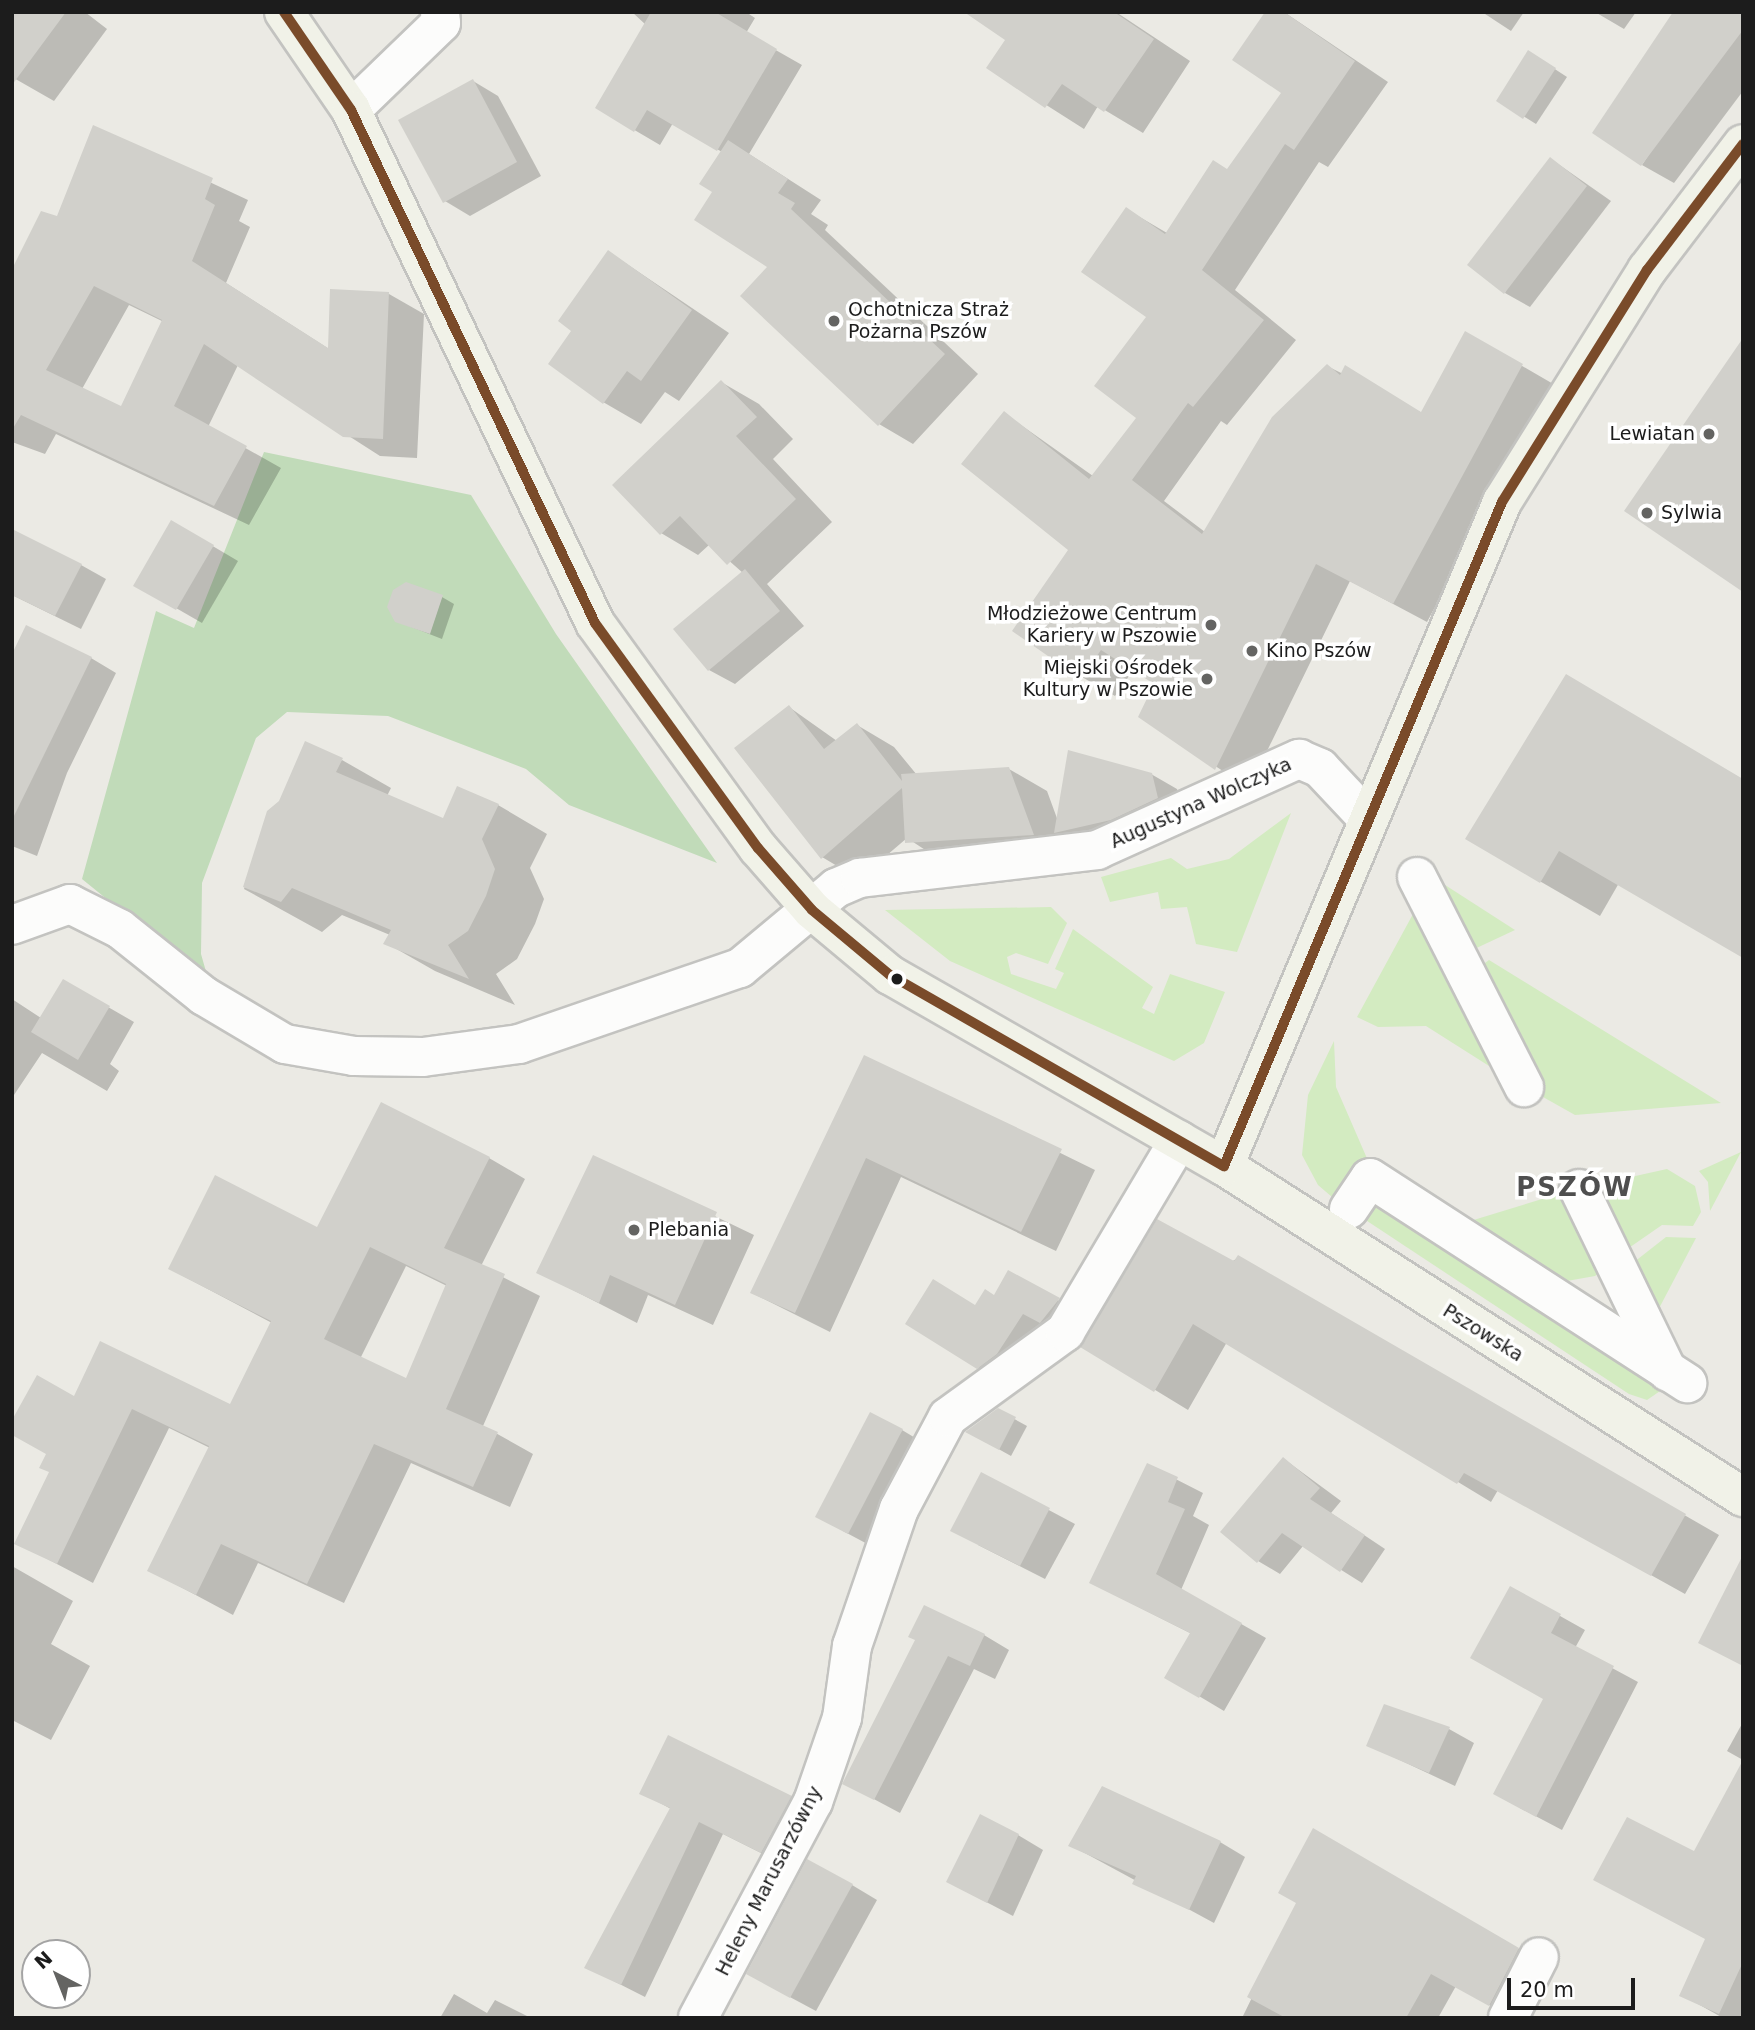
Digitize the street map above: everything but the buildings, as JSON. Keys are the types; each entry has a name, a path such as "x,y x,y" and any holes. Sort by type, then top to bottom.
{"main road":[{"name":"Pszowska","path":"284,12 351,110 595,623 758,848 812,910 890,975 1224,1166 1743,1497"},
{"path":"1224,1166 1502,502 1647,271 1743,144"}],"street":[{"path":"351,110 441,23 440,12"},
{"name":"Augustyna Wolczyka","path":"12,925 70,904 120,929 204,996 285,1044 354,1056 423,1057 519,1045 740,968 836,888 860,878 1097,850 1298,759 1320,768 1369,820"},
{"path":"1417,877 1524,1087"},
{"name":"Heleny Marusarzówny","path":"698,2018 813,1802 842,1718 852,1646 899,1508 948,1417 1065,1332 1179,1140"},
{"path":"1349,1209 1374,1173 1677,1378 1579,1189"},
{"path":"1508,2018 1539,1958"}],"green space":[{"path":"264,452 471,495 556,634 717,863 569,805 526,769 388,716 287,712 256,738 202,883 201,954 209,982 82,879 156,611 194,628"},
{"path":"1291,813 1237,952 1196,944 1187,907 1161,909 1158,892 1110,902 1101,877 1171,858 1187,869 1229,859"},
{"path":"1442,883 1515,930 1468,952 1438,891"},
{"path":"1419,903 1508,1078 1426,1026 1378,1027 1357,1017"},
{"path":"1051,907 1067,923 1048,964 1016,953 1007,957 1011,974 1056,989 1064,973 1055,969 1073,929 1153,987 1142,1008 1154,1014 1170,974 1225,992 1204,1043 1174,1061 950,961 885,910"},
{"path":"1489,960 1721,1103 1575,1115 1543,1097 1477,969"},
{"path":"1334,1041 1336,1087 1369,1163 1339,1203 1318,1185 1302,1155 1308,1095"},
{"path":"1741,1152 1710,1211 1708,1182 1699,1171"},
{"path":"1667,1169 1695,1186 1701,1212 1693,1226 1662,1225 1623,1252 1590,1186"},
{"path":"1565,1192 1605,1268 1595,1276 1550,1284 1467,1222"},
{"path":"1380,1197 1666,1387 1647,1400 1629,1394 1355,1213"},
{"path":"1666,1237 1696,1238 1655,1316 1629,1266"}],"transit line":[{"path":"284,12 351,110 595,623 758,848 812,910 890,975 1224,1166 1502,502 1647,270 1743,144"}],"place":[{"name":"Ochotnicza Straż Pożarna Pszów","path":"834,321"},
{"name":"Lewiatan","path":"1709,434"},
{"name":"Sylwia","path":"1647,513"},
{"name":"Młodzieżowe Centrum Kariery w Pszowie","path":"1211,625"},
{"name":"Kino Pszów","path":"1252,651"},
{"name":"Miejski Ośrodek Kultury w Pszowie","path":"1207,679"},
{"name":"Plebania","path":"634,1230"}],"district":[{"name":"PSZÓW","path":"1575,1188"}]}
